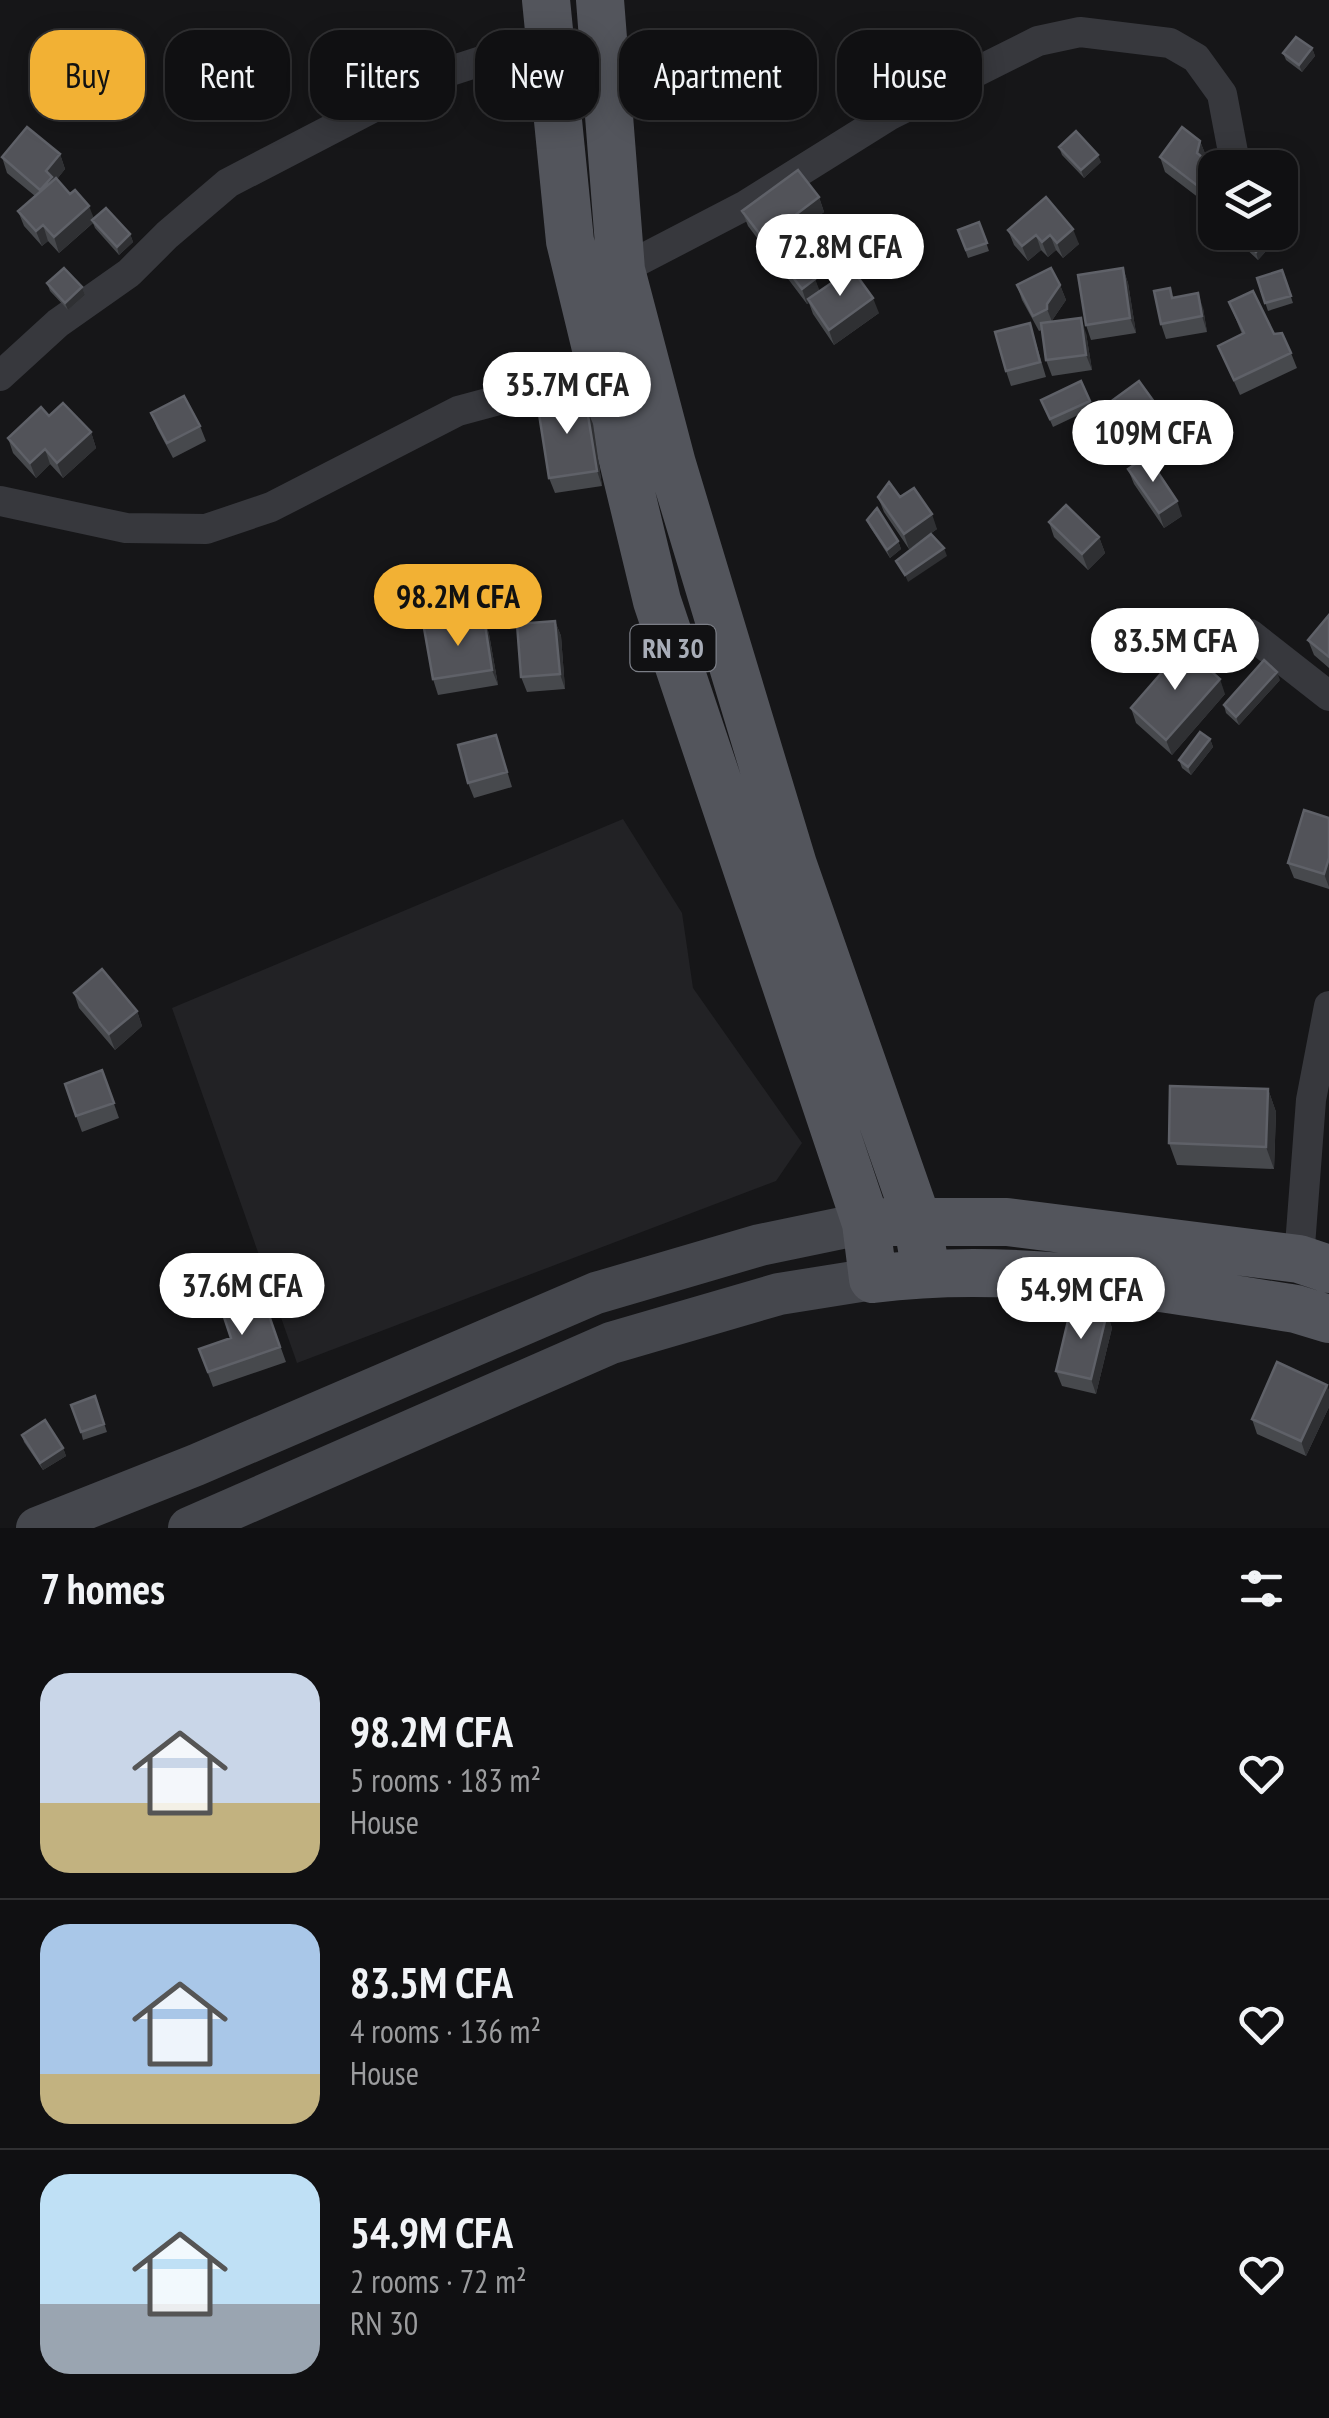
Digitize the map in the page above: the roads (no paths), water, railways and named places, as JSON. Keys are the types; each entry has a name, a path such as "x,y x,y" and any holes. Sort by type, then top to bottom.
{"main road":[{"name":"RN 30","path":"600,0 621,270 672,464 793,864 917,1220 926,1272"},
{"name":"RN 30","path":"548,20 570,241 657,601 866,1224 873,1279"},
{"path":"866,1224 917,1220 1007,1222 1314,1264"},
{"path":"873,1279 926,1272 1084,1276 1296,1309 1329,1320"}],"street":[{"path":"0,376 58,323 128,273 228,183 548,20"},
{"path":"621,270 746,204 890,115 1038,41 1080,32 1170,43 1196,58 1222,94 1233,150"},
{"path":"0,500 126,528 206,529 271,506 458,411 604,380"},
{"path":"1250,634 1329,696"},
{"path":"1314,1264 1311,1100 1329,1006"},
{"path":"37,1528 196,1465 596,1293 760,1246 866,1224"},
{"path":"189,1528 610,1342 779,1294 873,1279"}]}
